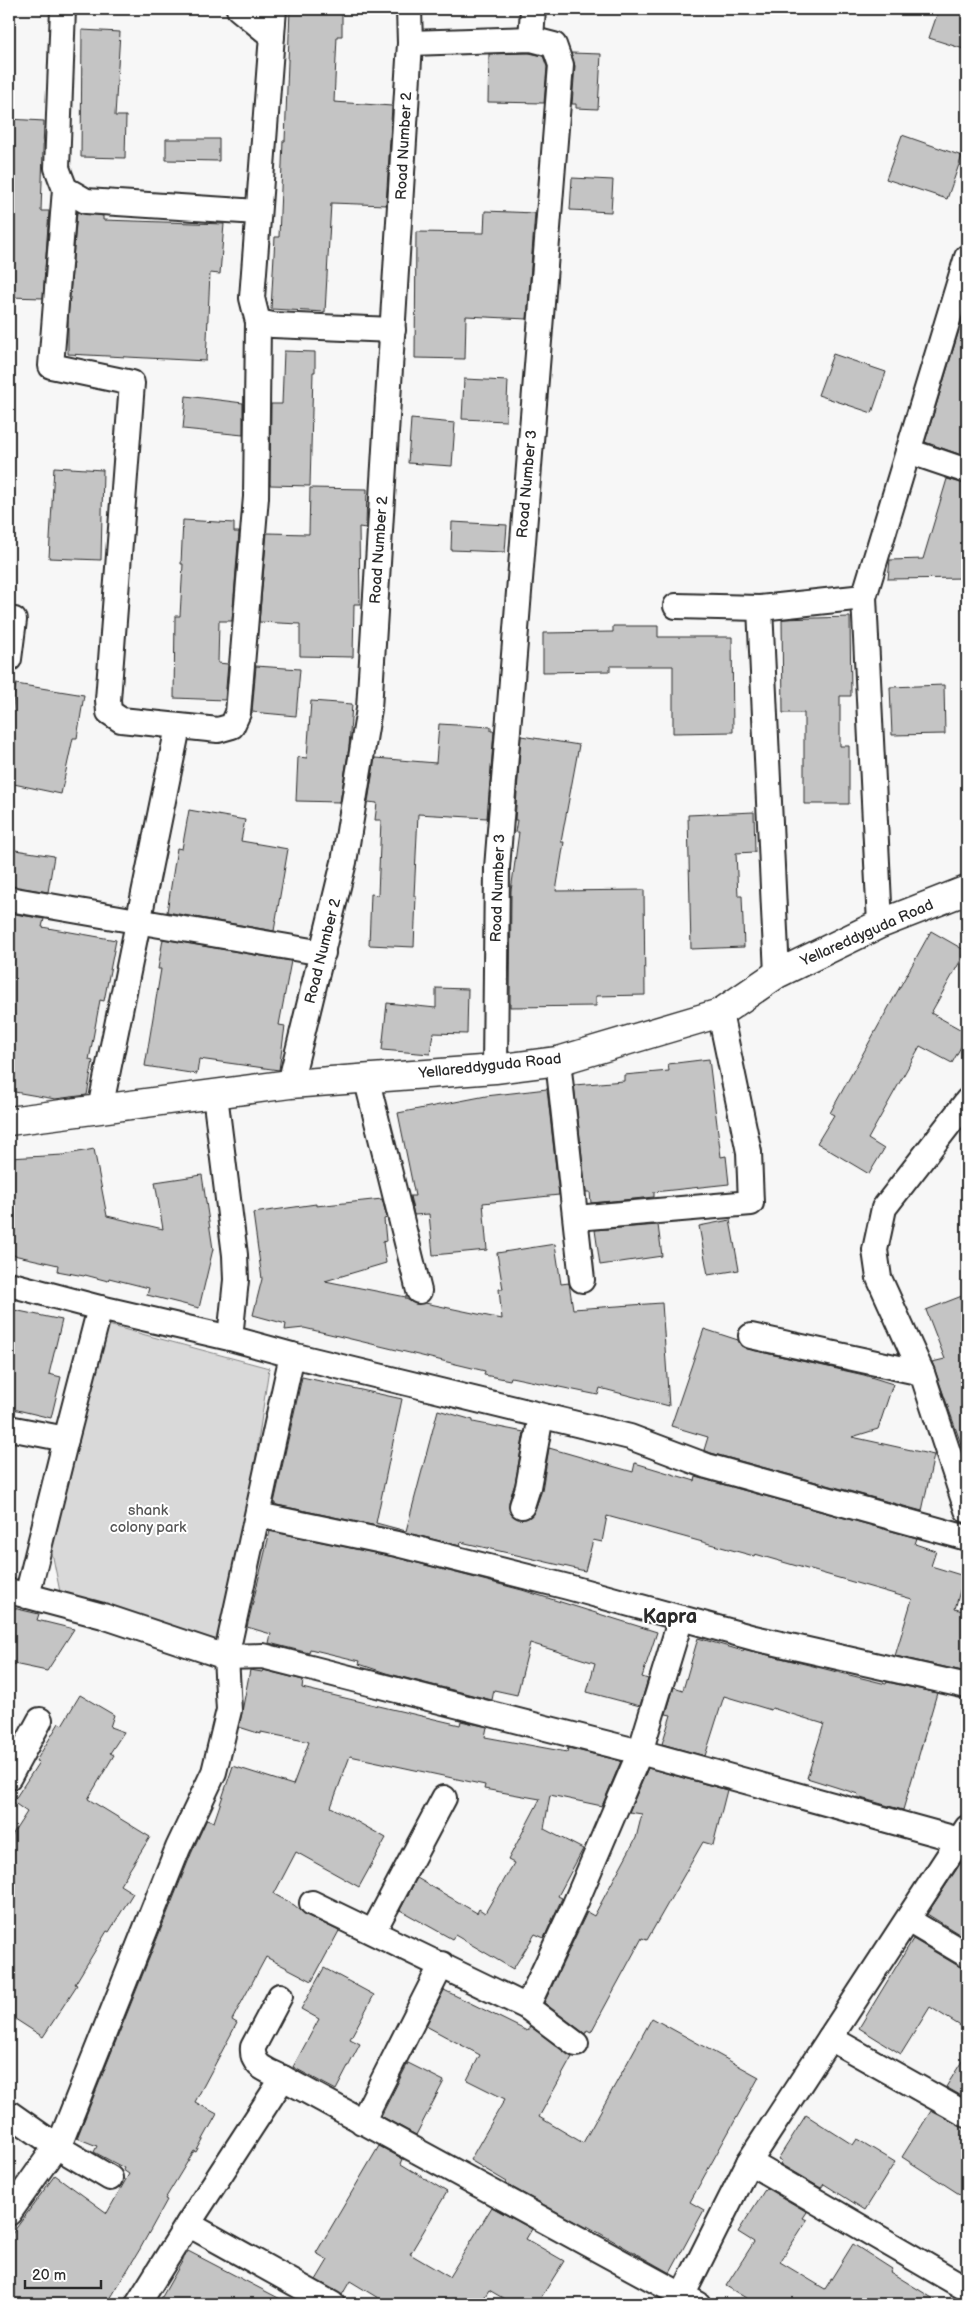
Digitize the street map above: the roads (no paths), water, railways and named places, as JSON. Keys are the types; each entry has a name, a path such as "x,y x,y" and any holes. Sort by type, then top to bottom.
{"street":[{"path":"63,9 57,168 65,189 51,366 132,383 108,700 109,712 121,720 218,730 232,726 238,713 256,497 258,322 252,298 274,9"},
{"path":"239,9 272,36"},
{"name":"Road Number 2","path":"290,1084 344,862 369,708 410,43 409,9"},
{"path":"531,39 533,9"},
{"name":"Road Number 3","path":"410,43 531,39 554,45 561,65 496,868 495,1068"},
{"path":"65,189 86,201 258,212"},
{"path":"880,924 864,597 908,451 962,291 967,257"},
{"path":"258,322 393,330"},
{"path":"908,451 967,471"},
{"path":"676,606 760,608 864,597"},
{"path":"760,608 777,974"},
{"path":"9,659 14,620"},
{"path":"100,1109 178,727"},
{"name":"Yellareddyguda Road","path":"9,1121 290,1084 495,1068 558,1061 720,1013 777,974 880,924 967,890"},
{"path":"9,899 323,953"},
{"path":"576,1218 751,1203 749,1152 720,1013"},
{"path":"558,1061 582,1280"},
{"path":"366,1077 420,1291"},
{"path":"215,1095 235,1255 236,1280 230,1338"},
{"path":"967,1100 884,1208 875,1250 879,1278 922,1373 967,1510"},
{"path":"9,1284 100,1308 230,1338 292,1355 630,1437 707,1466 967,1538"},
{"path":"100,1308 66,1439 18,1593 103,1616 226,1657 263,1656 965,1836 749,2162 686,2301 256,2063 252,2056 253,2047 280,1996"},
{"path":"751,1336 922,1373"},
{"path":"9,2213 62,2138 178,1848 214,1772 228,1710 226,1657 292,1355"},
{"path":"522,1506 528,1487 540,1416"},
{"path":"9,1428 66,1439"},
{"path":"258,1515 397,1544 754,1638 967,1686"},
{"path":"527,2007 575,1904 640,1752 681,1618"},
{"path":"9,1777 40,1720"},
{"path":"374,1932 444,1798"},
{"path":"312,1902 527,2007 576,2044"},
{"path":"908,1920 967,1955"},
{"path":"362,2122 442,1964"},
{"path":"830,2038 967,2115"},
{"path":"138,2304 283,2078"},
{"path":"9,2113 56,2146 110,2178"},
{"path":"749,2162 967,2289"},
{"path":"188,2224 332,2304"}],"district":[{"name":"Kapra","path":"670,1617"}],"park label":[{"name":"shank colony park","path":"148,1518"}]}
